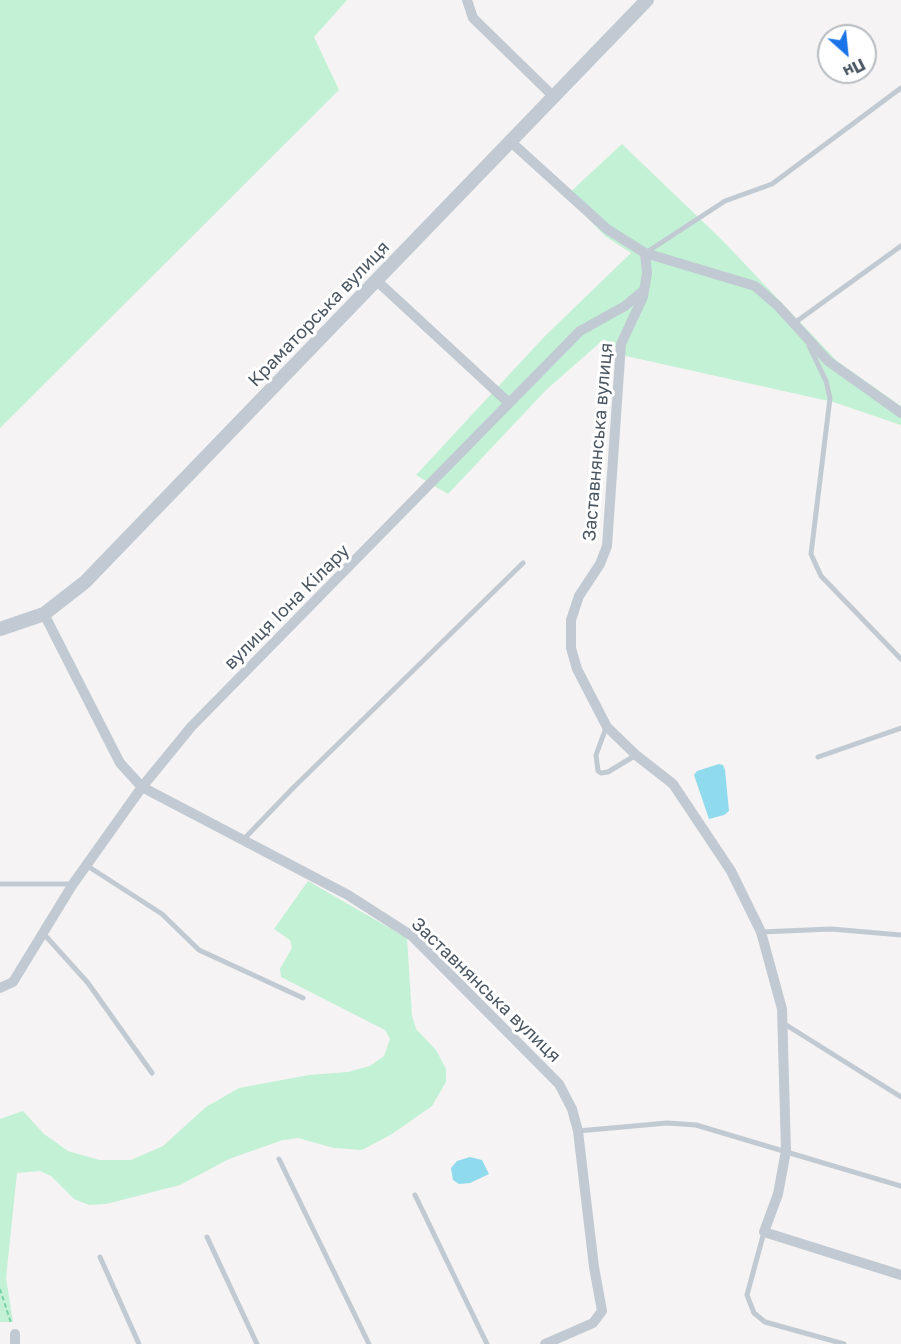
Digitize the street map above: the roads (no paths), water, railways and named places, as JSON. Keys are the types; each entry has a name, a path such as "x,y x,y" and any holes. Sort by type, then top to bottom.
{"street":[{"path":"467,0 472,18 554,97"},
{"name":"Краматорська вулиця","path":"0,629 44,614 85,582 647,0"},
{"path":"511,142 607,229 645,253 755,286 828,361 901,413"},
{"name":"Заставнянська вулиця","path":"645,253 647,273 644,290 621,344 607,546 600,564 579,596 571,620 571,648 577,669 607,727 636,756 673,784 731,871 761,932 782,1009 786,1151 778,1194 764,1232"},
{"path":"377,281 509,403"},
{"name":"вулиця Іона Кілару","path":"0,988 13,982 86,865 142,787 191,728 580,331 625,306 644,290"},
{"name":"Заставнянська вулиця","path":"44,614 120,763 142,787 348,895 412,936 559,1084 572,1109 578,1131 594,1267 602,1311 593,1323 545,1344"},
{"path":"764,1232 901,1275"}],"lane":[{"path":"645,253 725,201 771,184 901,88"},
{"path":"793,324 901,246"},
{"path":"806,339 826,381 830,398 811,554 821,576 901,659"},
{"path":"242,841 293,788 523,563"},
{"path":"607,727 596,755 598,771 608,772 636,756"},
{"path":"818,757 901,728"},
{"path":"86,865 162,914 199,950 303,998"},
{"path":"0,884 73,884"},
{"path":"761,932 831,929 901,935"},
{"path":"43,933 88,983 152,1073"},
{"path":"783,1023 901,1097"},
{"path":"578,1131 667,1123 696,1125 901,1186"},
{"path":"279,1159 369,1344"},
{"path":"415,1195 487,1344"},
{"path":"764,1232 747,1295 754,1313 765,1322 844,1344"},
{"path":"207,1237 257,1344"},
{"path":"100,1257 139,1344"}],"water":[{"path":"719,764 723,765 725,770 729,811 724,815 709,819 694,775 697,771"},
{"path":"470,1157 482,1160 489,1174 470,1183 459,1184 453,1180 451,1168 457,1161"}]}
